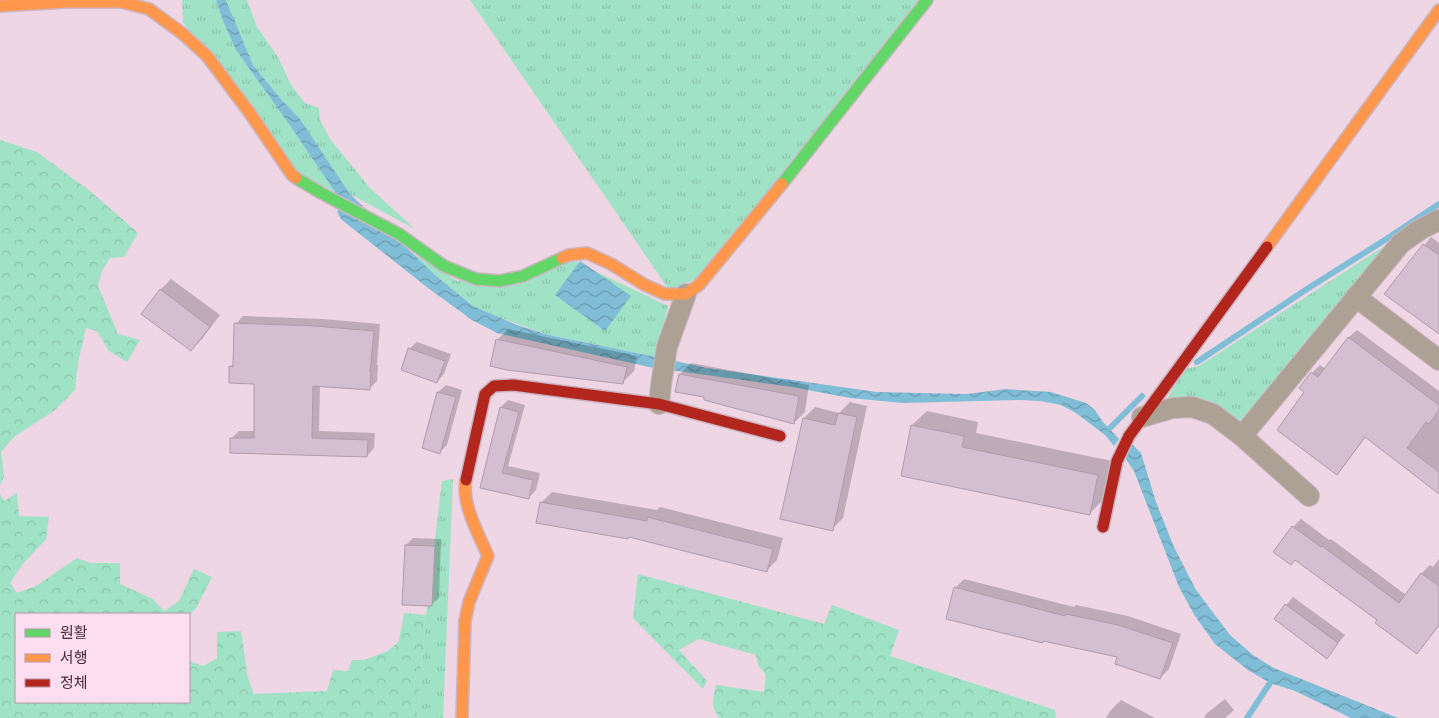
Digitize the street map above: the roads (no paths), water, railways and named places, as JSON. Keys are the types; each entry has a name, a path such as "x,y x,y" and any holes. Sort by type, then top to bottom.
{"street":[{"path":"0,6 64,2 122,2 149,9 183,34 206,56 249,112 292,175 321,193 399,234 444,266 460,273 476,279 500,281 523,276 568,256 587,253 665,294 686,294 699,285 732,246 927,0"},
{"path":"1103,527 1117,461 1128,436 1439,10"},
{"path":"1242,436 1401,243 1421,229 1439,220"},
{"path":"659,404 667,347 686,294"},
{"path":"1356,297 1439,360"},
{"path":"462,718 465,621 469,602 488,556 472,519 464,489 485,394 494,386 513,385 659,404 780,436"},
{"path":"1142,417 1173,408 1192,407 1213,414 1242,436 1309,496"}],"water":[{"path":"216,0 226,0 253,65 300,119 350,194 435,275 473,306 517,325 549,335 656,357 654,368 497,333 472,320 428,288 342,220 338,214 335,192 236,50"},
{"path":"580,261 631,296 605,331 555,295"},
{"path":"671,360 707,368 877,392 967,394 1006,389 1051,392 1086,403 1095,410 1119,439 1114,446 1105,435 1076,413 1061,405 1040,401 903,403 850,398 792,387 670,370"},
{"path":"1131,443 1141,453 1156,502 1174,547 1196,590 1230,635 1253,655 1274,668 1398,718 1351,718 1295,691 1270,683 1248,670 1215,644 1195,616 1179,587 1134,471 1125,458"}],"waterway":[{"path":"1197,362 1439,204"},
{"path":"1110,428 1142,396"},
{"path":"1247,718 1270,683"}]}
